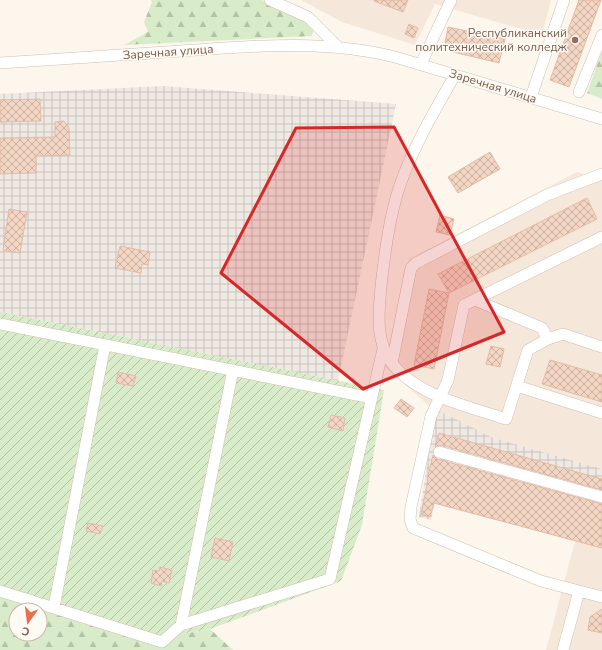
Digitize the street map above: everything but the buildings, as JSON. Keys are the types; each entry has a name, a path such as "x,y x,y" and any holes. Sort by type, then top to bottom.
{"street":[{"path":"270,0 308,17 337,46"},
{"path":"421,64 451,0"},
{"path":"531,97 564,0"},
{"path":"579,92 602,35"},
{"name":"Заречная улица","path":"0,63 220,48 300,45 337,46 373,51 421,64 602,118"},
{"path":"455,75 432,116 406,169 391,215 385,249 378,323 383,349 392,363 410,381 441,396 506,418 528,350 548,339 563,334 602,347"},
{"path":"392,363 411,268 416,263 547,195 602,174"},
{"path":"602,237 464,305 448,380 431,416 411,507 410,519 413,528 541,581 602,597"},
{"path":"475,300 542,328 548,339"},
{"path":"0,324 372,398"},
{"path":"54,608 105,345"},
{"path":"0,591 162,642 182,625 330,579 383,349"},
{"path":"182,625 233,370"},
{"path":"517,386 602,413"},
{"path":"439,452 602,497"},
{"path":"563,650 579,591"}],"highlighted area":[{"path":"394,127 504,332 363,389 221,273 296,128"}],"shaded area":[{"path":"301,0 551,0 542,35 435,4 415,45 342,22"},
{"path":"163,86 396,104 338,381 0,312 0,94"},
{"path":"577,172 602,180 602,469 491,437 446,414 435,411 384,366 409,259"},
{"path":"435,411 446,414 491,437 602,469 602,548 435,503 431,520 419,517"},
{"path":"575,541 602,548 602,650 546,650"}],"green space":[{"path":"151,0 262,0 306,22 313,30 312,36 124,45 148,32 144,22 152,2"},
{"path":"602,51 602,99 587,93"},
{"path":"0,312 384,390 362,525 341,581 210,629 182,634 166,648 48,612 48,602 16,602 0,597"},
{"path":"0,597 25,602 8,602 8,642 48,642 48,607 182,634 210,629 233,650 0,650"}],"place":[{"name":"Республиканский политехнический колледж","path":"575,40"}]}
